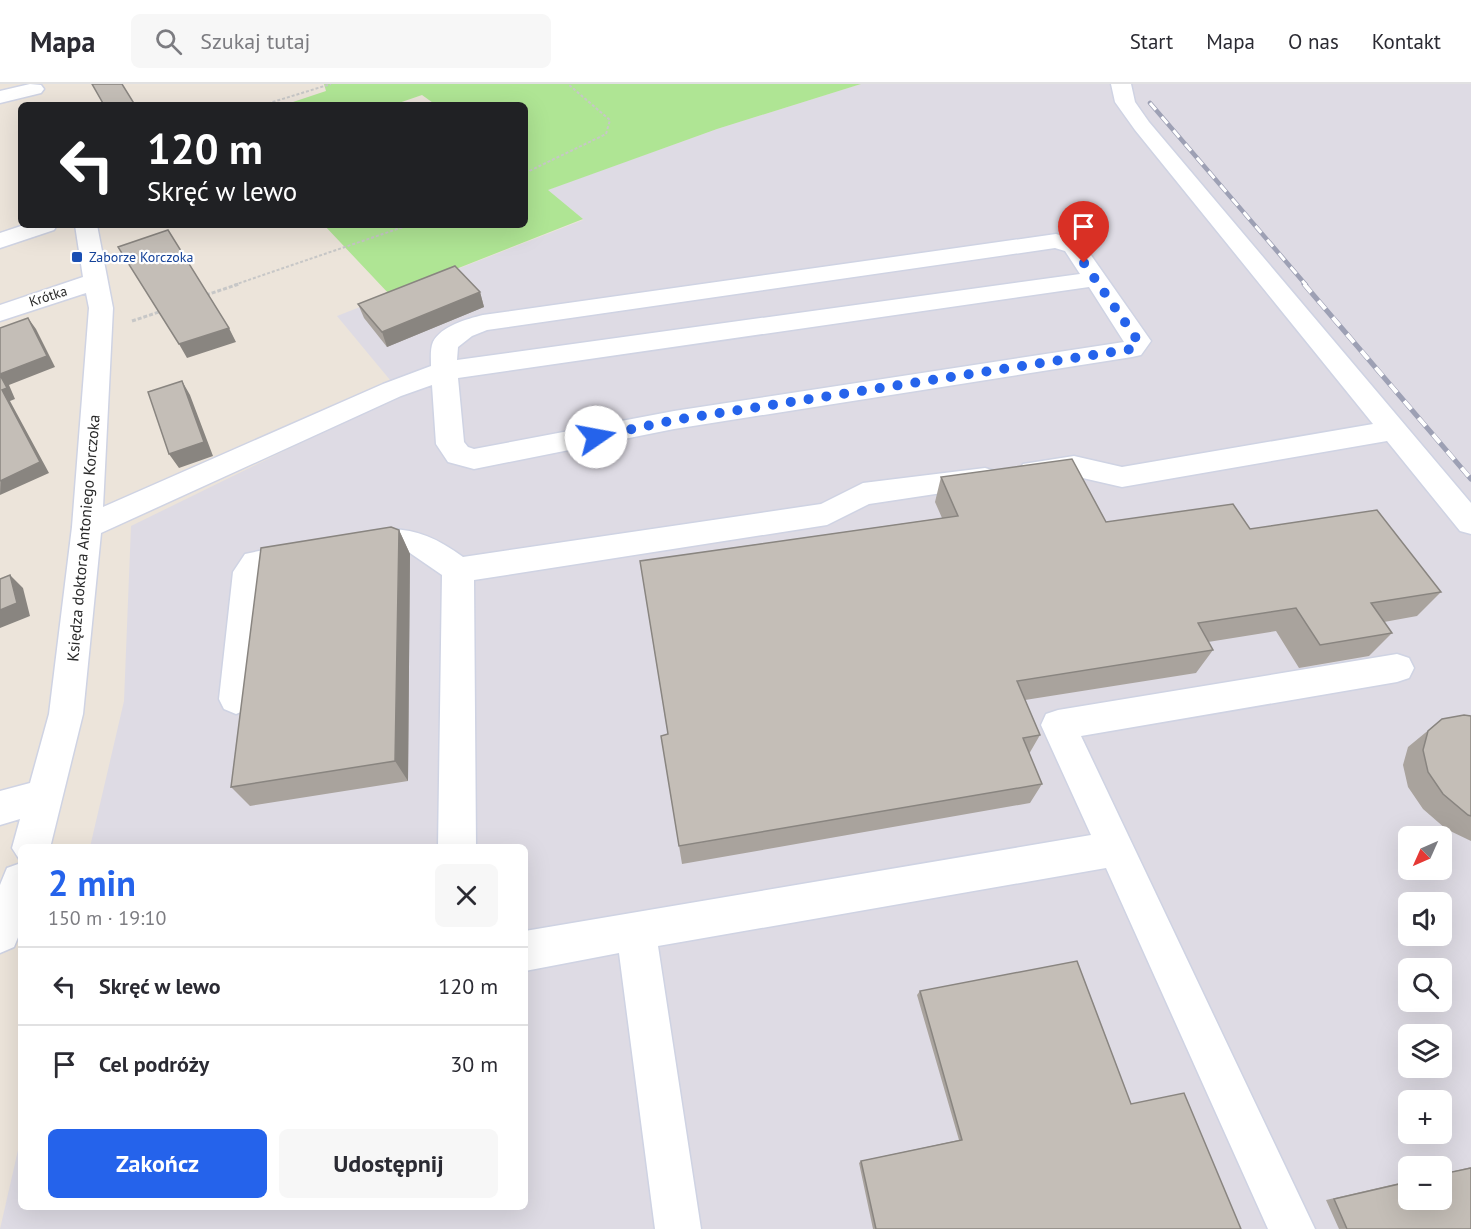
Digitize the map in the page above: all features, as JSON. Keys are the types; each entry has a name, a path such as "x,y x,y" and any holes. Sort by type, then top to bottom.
{"street":[{"path":"1120,84 1125,102 1142,126 1471,523"},
{"path":"0,97 32,86 45,102"},
{"path":"0,242 38,228"},
{"name":"Księdza doktora Antoniego Korczoka","path":"32,844 66,714 87,527 101,308 87,228"},
{"path":"1056,241 1073,246 1138,341 1132,349 674,420 556,445 474,459 458,455 450,444 444,371 443,350 451,337 491,321 1056,241"},
{"path":"87,527 392,390 444,371 1096,279"},
{"name":"Krótka","path":"0,313 97,281"},
{"path":"236,699 249,572 256,562 402,538 423,543 458,570 827,514 863,494 1074,466 1122,477 1394,430"},
{"path":"457,844 458,570"},
{"path":"1292,1229 1058,725 1397,668"},
{"path":"0,808 45,795"},
{"path":"528,950 1116,849"},
{"path":"0,933 18,889"},
{"path":"636,930 678,1229"}],"path":[{"path":"273,102 331,84"},
{"path":"528,172 606,134 609,128 610,120 568,84"},
{"path":"205,296 400,228"},
{"path":"100,333 163,310"}],"shaded area":[{"path":"861,84 1471,84 1471,1229 0,1229 18,1150 18,1210 528,1210 528,844 91,844 124,701 131,526 392,398 390,380 337,316 583,220 547,190 717,129"}],"green space":[{"path":"324,84 861,84 717,129 548,190 583,219 390,295 327,228 528,228 528,102 432,102 422,95 402,102 293,102 326,91"}],"building":[{"path":"92,84 122,84 133,102 102,102"},
{"path":"168,230 229,328 179,344 118,247"},
{"path":"455,266 480,292 382,332 358,304"},
{"path":"28,318 47,356 0,374 0,328"},
{"path":"0,375 7,388 2,390 40,462 0,481"},
{"path":"182,381 204,442 169,454 148,392"},
{"path":"1072,459 1106,522 1233,504 1250,529 1377,510 1441,592 1371,603 1392,633 1320,645 1296,608 1198,623 1213,650 1017,681 1040,735 1023,738 1042,784 679,846 661,736 668,734 640,561 958,516 941,477"},
{"path":"391,527 399,530 395,761 231,787 261,548"},
{"path":"10,575 17,603 0,610 0,579"},
{"path":"1471,716 1471,816 1443,794 1428,772 1423,750 1428,731 1442,719"},
{"path":"1077,961 1131,1104 1184,1093 1241,1229 876,1229 861,1161 962,1140 920,991"},
{"path":"1471,1168 1471,1229 1347,1229 1334,1199 1398,1184 1398,1210 1452,1210 1452,1172"}],"railway":[{"path":"1150,103 1306,285"},
{"path":"1304,284 1471,479"}],"place":[{"name":"Zaborze Korczoka","path":"77,257"}],"route":[{"path":"596,437 674,420 1132,349 1138,341 1084,263"}]}
